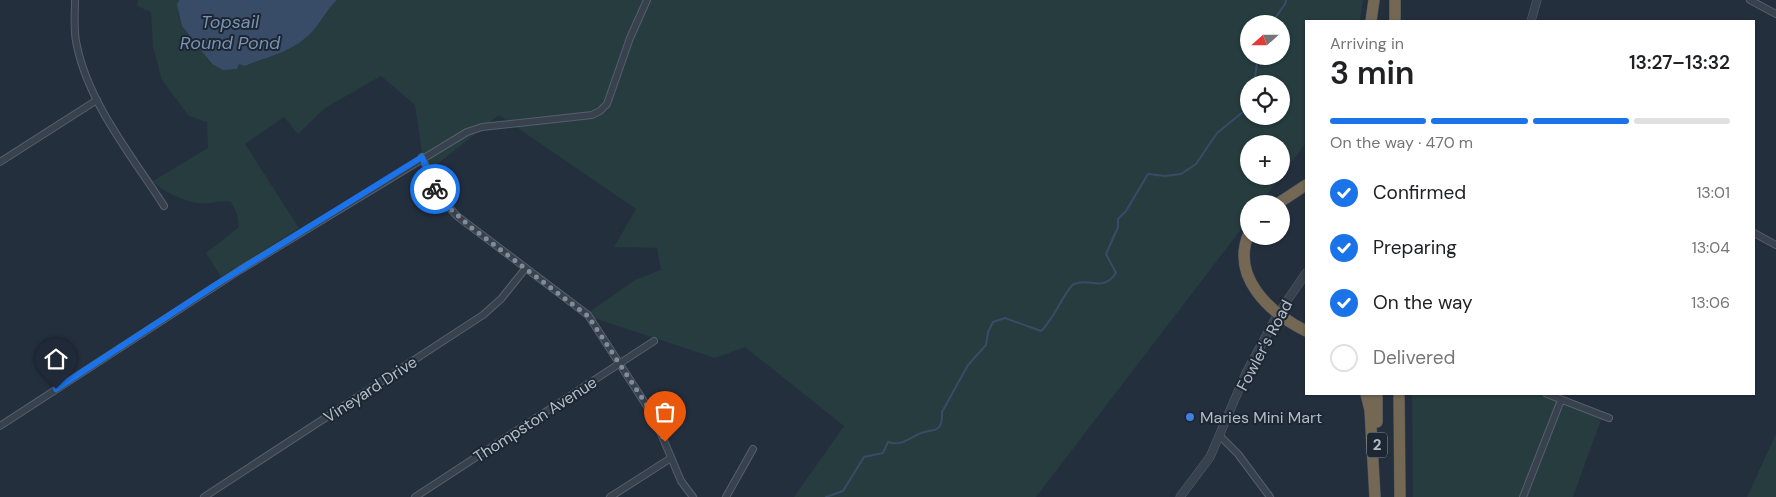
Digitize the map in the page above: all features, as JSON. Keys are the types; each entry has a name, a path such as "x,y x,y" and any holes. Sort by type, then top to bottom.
{"highway":[{"path":"1372,20 1374,0"},
{"path":"1378,0 1378,20"},
{"path":"1395,0 1395,20"},
{"path":"1290,195 1305,186"},
{"path":"1246,245 1243,254 1244,266 1257,292 1278,314 1305,329"},
{"path":"1366,395 1370,410 1376,497"},
{"name":"2","path":"1376,497 1377,395"},
{"name":"2","path":"1399,395 1400,497"}],"street":[{"path":"75,0 76,44 97,100 164,206"},
{"path":"0,426 226,279 422,157 467,132 482,127 592,115 600,111 607,104 630,38 647,0"},
{"path":"1531,20 1537,0"},
{"path":"1750,0 1776,14"},
{"path":"0,162 97,100"},
{"path":"422,157 431,183 446,205 525,269 588,316 654,417 684,486 693,497"},
{"path":"1755,234 1776,245"},
{"name":"Vineyard Drive","path":"204,497 483,315 501,299 525,269"},
{"name":"Fowler's Road","path":"1180,497 1210,457 1246,373 1278,314 1305,274"},
{"name":"Thompston Avenue","path":"415,497 654,341"},
{"path":"1549,395 1609,418"},
{"path":"1523,497 1561,400"},
{"path":"1220,436 1238,454 1270,497"},
{"path":"726,497 753,449"},
{"path":"610,497 672,458"}],"green space":[{"path":"138,0 179,0 178,10 183,27 211,64 239,64 245,66 280,53 304,40 337,0 1363,0 1360,20 1305,20 1305,144 1290,164 1290,135 1240,135 1240,185 1274,185 1267,195 1240,195 1240,231 1036,497 794,497 844,426 745,347 715,358 585,315 635,280 661,270 657,248 614,247 636,209 499,115 430,170 426,156 422,152 415,105 381,76 325,108 298,134 284,117 245,144 299,228 221,277 206,253 239,227 237,214 231,202 203,203 188,201 167,192 153,181 208,148 207,122 189,116 162,80 153,47 151,12 137,6"},
{"path":"1412,395 1555,395 1603,414 1573,497 1413,497"},
{"path":"1776,434 1776,497 1747,497"}],"water":[{"name":"Topsail Round Pond","path":"179,0 337,0 311,33 288,50 245,66 239,64 237,69 223,70 212,64 182,26 177,5"}],"waterway":[{"path":"1277,15 1286,0"},
{"path":"1255,75 1257,65"},
{"path":"826,497 843,491 864,457 883,453 888,442 900,443 938,428 942,420 942,412 968,365 986,345 988,332 993,322 1005,318 1041,331 1074,284 1080,282 1101,283 1111,279 1116,273 1106,254 1118,227 1118,219 1126,211 1148,174 1165,176 1181,174 1196,164 1217,133 1240,114"}],"way so far":[{"path":"435,189 446,205 472,228 588,316 650,410 665,442"}],"place":[{"name":"Maries Mini Mart","path":"1190,417"}],"route":[{"path":"56,389 217,284 422,157 435,189"}]}
